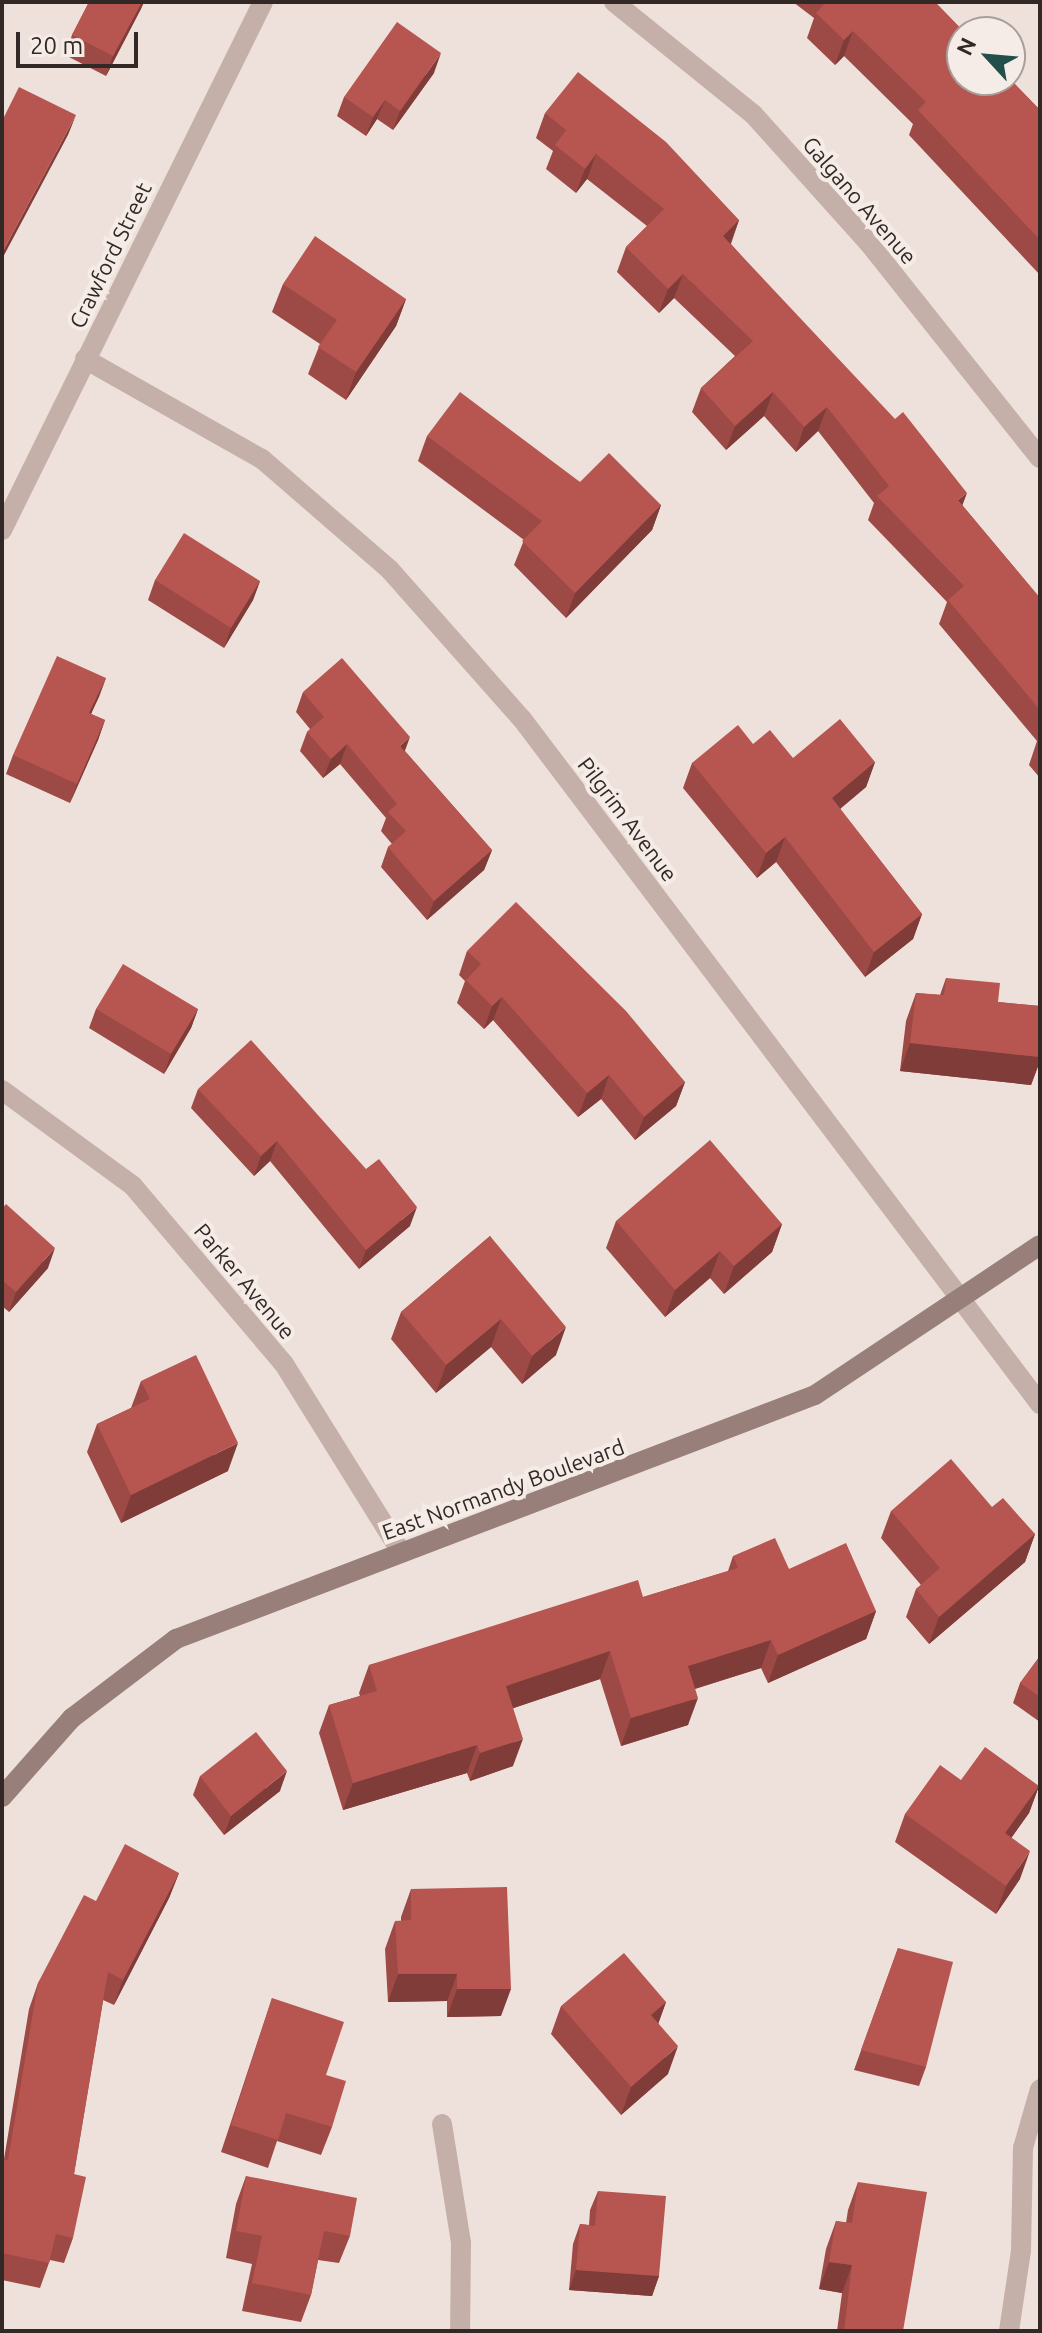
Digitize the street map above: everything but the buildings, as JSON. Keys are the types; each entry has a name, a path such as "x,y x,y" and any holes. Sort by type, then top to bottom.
{"street":[{"name":"Crawford Street","path":"2,530 263,2"},
{"name":"Galgano Avenue","path":"614,2 753,114 868,242 1040,458"},
{"name":"Pilgrim Avenue","path":"85,359 262,459 390,570 522,719 1040,1404"},
{"name":"Parker Avenue","path":"2,1090 133,1186 284,1364 400,1550"},
{"name":"East Normandy Boulevard","path":"2,1797 72,1718 176,1639 400,1550 815,1395 963,1302 1040,1245"},
{"path":"1009,2331 1021,2251 1023,2148 1040,2089"},
{"path":"442,2124 461,2242 460,2331"}]}
